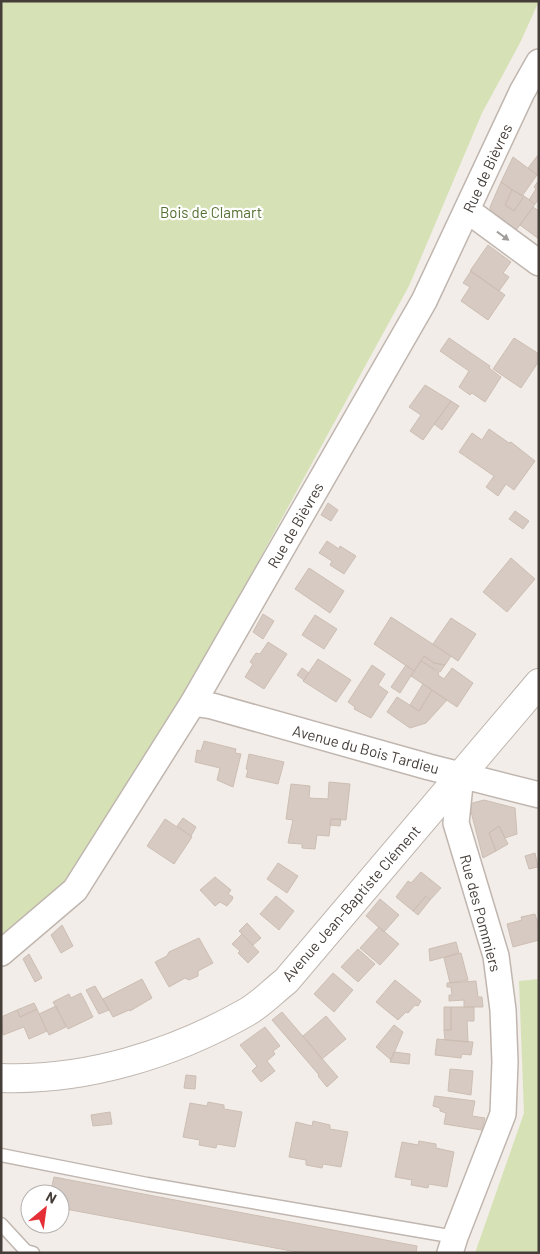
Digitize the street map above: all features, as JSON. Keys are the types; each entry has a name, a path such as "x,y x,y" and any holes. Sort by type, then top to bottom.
{"street":[{"name":"Rue de Bièvres","path":"1,953 75,890 193,704 424,301 522,92 537,69"},
{"path":"467,210 539,262"},
{"name":"Avenue Jean-Baptiste Clément","path":"1,1078 30,1079 84,1071 136,1060 209,1032 248,1011 286,981 539,683"},
{"name":"Avenue du Bois Tardieu","path":"193,704 212,706 539,795"},
{"name":"Rue des Pommiers","path":"452,1245 503,1114 505,1062 503,1010 496,956 456,823 461,775"}],"lane":[{"path":"1,1155 452,1245"},
{"path":"1,1224 29,1252"}],"green space":[{"name":"Bois de Clamart","path":"1,1 539,1 520,43 482,113 409,286 172,719 66,886 1,940"},
{"path":"539,979 539,1253 475,1253 524,1113 519,981"}],"building":[{"path":"539,155 539,176 528,168"},
{"path":"513,157 537,175 522,196 501,182"},
{"path":"539,180 539,199 535,204 529,200"},
{"path":"501,182 512,190 505,205 514,211 524,196 535,204 514,233 492,217 490,207"},
{"path":"512,190 524,196 514,211 505,205"},
{"path":"533,207 539,211 539,239 520,225"},
{"path":"488,245 511,262 503,273 509,277 499,291 470,271"},
{"path":"471,271 505,295 488,320 461,301 470,287 463,283"},
{"path":"449,338 490,366 489,368 501,377 485,402 459,387 469,371 440,351"},
{"path":"514,338 539,354 539,361 521,388 493,369"},
{"path":"425,385 451,401 423,440 410,431 421,415 409,407"},
{"path":"451,401 459,406 442,430 434,424"},
{"path":"489,429 509,443 511,442 535,461 514,490 506,484 498,496 486,487 494,476 459,452 472,433 482,440"},
{"path":"328,503 338,510 331,521 321,515"},
{"path":"515,511 529,521 523,529 509,519"},
{"path":"327,541 339,549 340,546 356,556 344,574 330,565 332,561 319,553"},
{"path":"511,558 535,579 507,612 483,592"},
{"path":"309,568 344,591 330,613 295,589"},
{"path":"263,614 274,621 263,639 253,632"},
{"path":"315,615 337,629 324,649 302,635"},
{"path":"391,617 451,656 445,665 434,663 424,656 414,671 374,644"},
{"path":"451,618 476,634 458,661 433,644"},
{"path":"268,642 287,654 264,689 245,677 253,664 250,662 256,653 260,654"},
{"path":"424,656 434,663 445,665 440,672 421,661"},
{"path":"318,659 351,680 336,702 303,681"},
{"path":"421,661 439,673 438,675 444,679 452,668 473,683 457,707 411,676"},
{"path":"372,665 385,674 378,685 388,692 371,718 354,709 355,707 348,702"},
{"path":"406,665 414,671 400,693 391,687"},
{"path":"302,668 309,673 304,680 297,675"},
{"path":"423,684 432,690 419,711 410,705"},
{"path":"432,690 447,700 426,723 410,728 387,712 397,697 419,711"},
{"path":"204,741 236,749 235,753 241,754 233,787 217,780 220,768 195,762 197,750 201,751"},
{"path":"249,754 284,762 278,784 246,777"},
{"path":"329,782 350,784 346,820 331,819 329,836 317,835 315,849 302,848 302,844 288,843 293,820 286,819 291,784 310,786 309,798 328,799"},
{"path":"484,800 515,808 517,834 505,838 499,826 489,833 496,851 483,858 469,804"},
{"path":"183,818 196,827 191,836 177,826"},
{"path":"165,819 192,837 174,864 147,846"},
{"path":"331,819 341,819 340,826 330,825"},
{"path":"499,826 508,844 496,851 489,833"},
{"path":"535,853 538,867 529,869 525,856"},
{"path":"278,863 298,876 287,893 267,879"},
{"path":"421,872 441,888 430,900 426,896 413,911 396,897 408,881 411,883"},
{"path":"215,877 231,890 228,894 233,897 227,906 220,902 215,906 200,890"},
{"path":"276,896 294,911 279,930 260,914"},
{"path":"426,896 430,900 418,915 413,911"},
{"path":"380,899 399,915 384,932 366,916"},
{"path":"535,914 539,927 539,940 513,947 507,924 522,920 521,917"},
{"path":"247,923 261,938 253,945 239,931"},
{"path":"62,925 73,946 61,953 51,935"},
{"path":"379,927 399,944 380,965 360,948"},
{"path":"242,934 259,952 248,963 238,953 240,951 232,944"},
{"path":"199,938 213,963 198,971 198,976 189,980 185,978 169,987 155,962 167,956 169,952"},
{"path":"456,942 459,953 430,961 429,949"},
{"path":"358,949 375,964 358,982 341,967"},
{"path":"461,953 468,980 450,983 444,958"},
{"path":"29,954 42,978 35,982 23,959"},
{"path":"333,973 353,990 334,1012 314,994"},
{"path":"142,979 152,998 130,1011 113,1017 103,999"},
{"path":"395,980 421,1001 418,1006 415,1005 398,1020 376,1002"},
{"path":"476,981 478,997 482,997 483,1007 464,1007 464,1000 449,1001 449,995 452,995 451,987 447,987 447,983"},
{"path":"95,986 109,1010 99,1014 86,990"},
{"path":"81,993 93,1017 68,1029 53,1002 69,994 71,998"},
{"path":"34,1003 37,1009 20,1017 17,1010"},
{"path":"56,1006 66,1027 49,1035 39,1014"},
{"path":"444,1007 451,1007 451,1030 444,1030"},
{"path":"451,1007 474,1007 474,1021 467,1021 468,1042 445,1040 444,1030 451,1030"},
{"path":"37,1009 47,1031 29,1039 24,1027 3,1035 1,1017 17,1010 20,1017"},
{"path":"282,1012 338,1077 327,1087 272,1020"},
{"path":"326,1016 346,1039 322,1059 303,1036"},
{"path":"394,1025 403,1032 391,1060 376,1047"},
{"path":"265,1027 280,1046 273,1051 275,1054 267,1061 275,1071 261,1082 252,1071 257,1066 240,1045"},
{"path":"437,1039 473,1042 471,1055 462,1054 461,1058 435,1055"},
{"path":"394,1052 410,1054 409,1064 390,1062"},
{"path":"450,1069 473,1071 471,1095 448,1091"},
{"path":"186,1075 196,1076 195,1089 184,1088"},
{"path":"435,1096 475,1101 472,1116 485,1118 482,1130 444,1124 446,1113 440,1111 440,1108 433,1106"},
{"path":"208,1102 224,1105 224,1109 242,1112 235,1147 217,1144 216,1148 199,1145 200,1140 183,1137 190,1103 207,1106"},
{"path":"110,1112 112,1124 93,1126 91,1115"},
{"path":"313,1121 330,1125 330,1129 348,1132 341,1167 323,1164 322,1168 306,1165 306,1160 289,1157 296,1122 312,1126"},
{"path":"419,1141 436,1144 436,1148 454,1152 447,1187 429,1184 428,1188 411,1185 412,1180 395,1177 402,1142 418,1145"},
{"path":"54,1177 417,1246 416,1253 302,1253 70,1210 70,1184 52,1184"}]}
